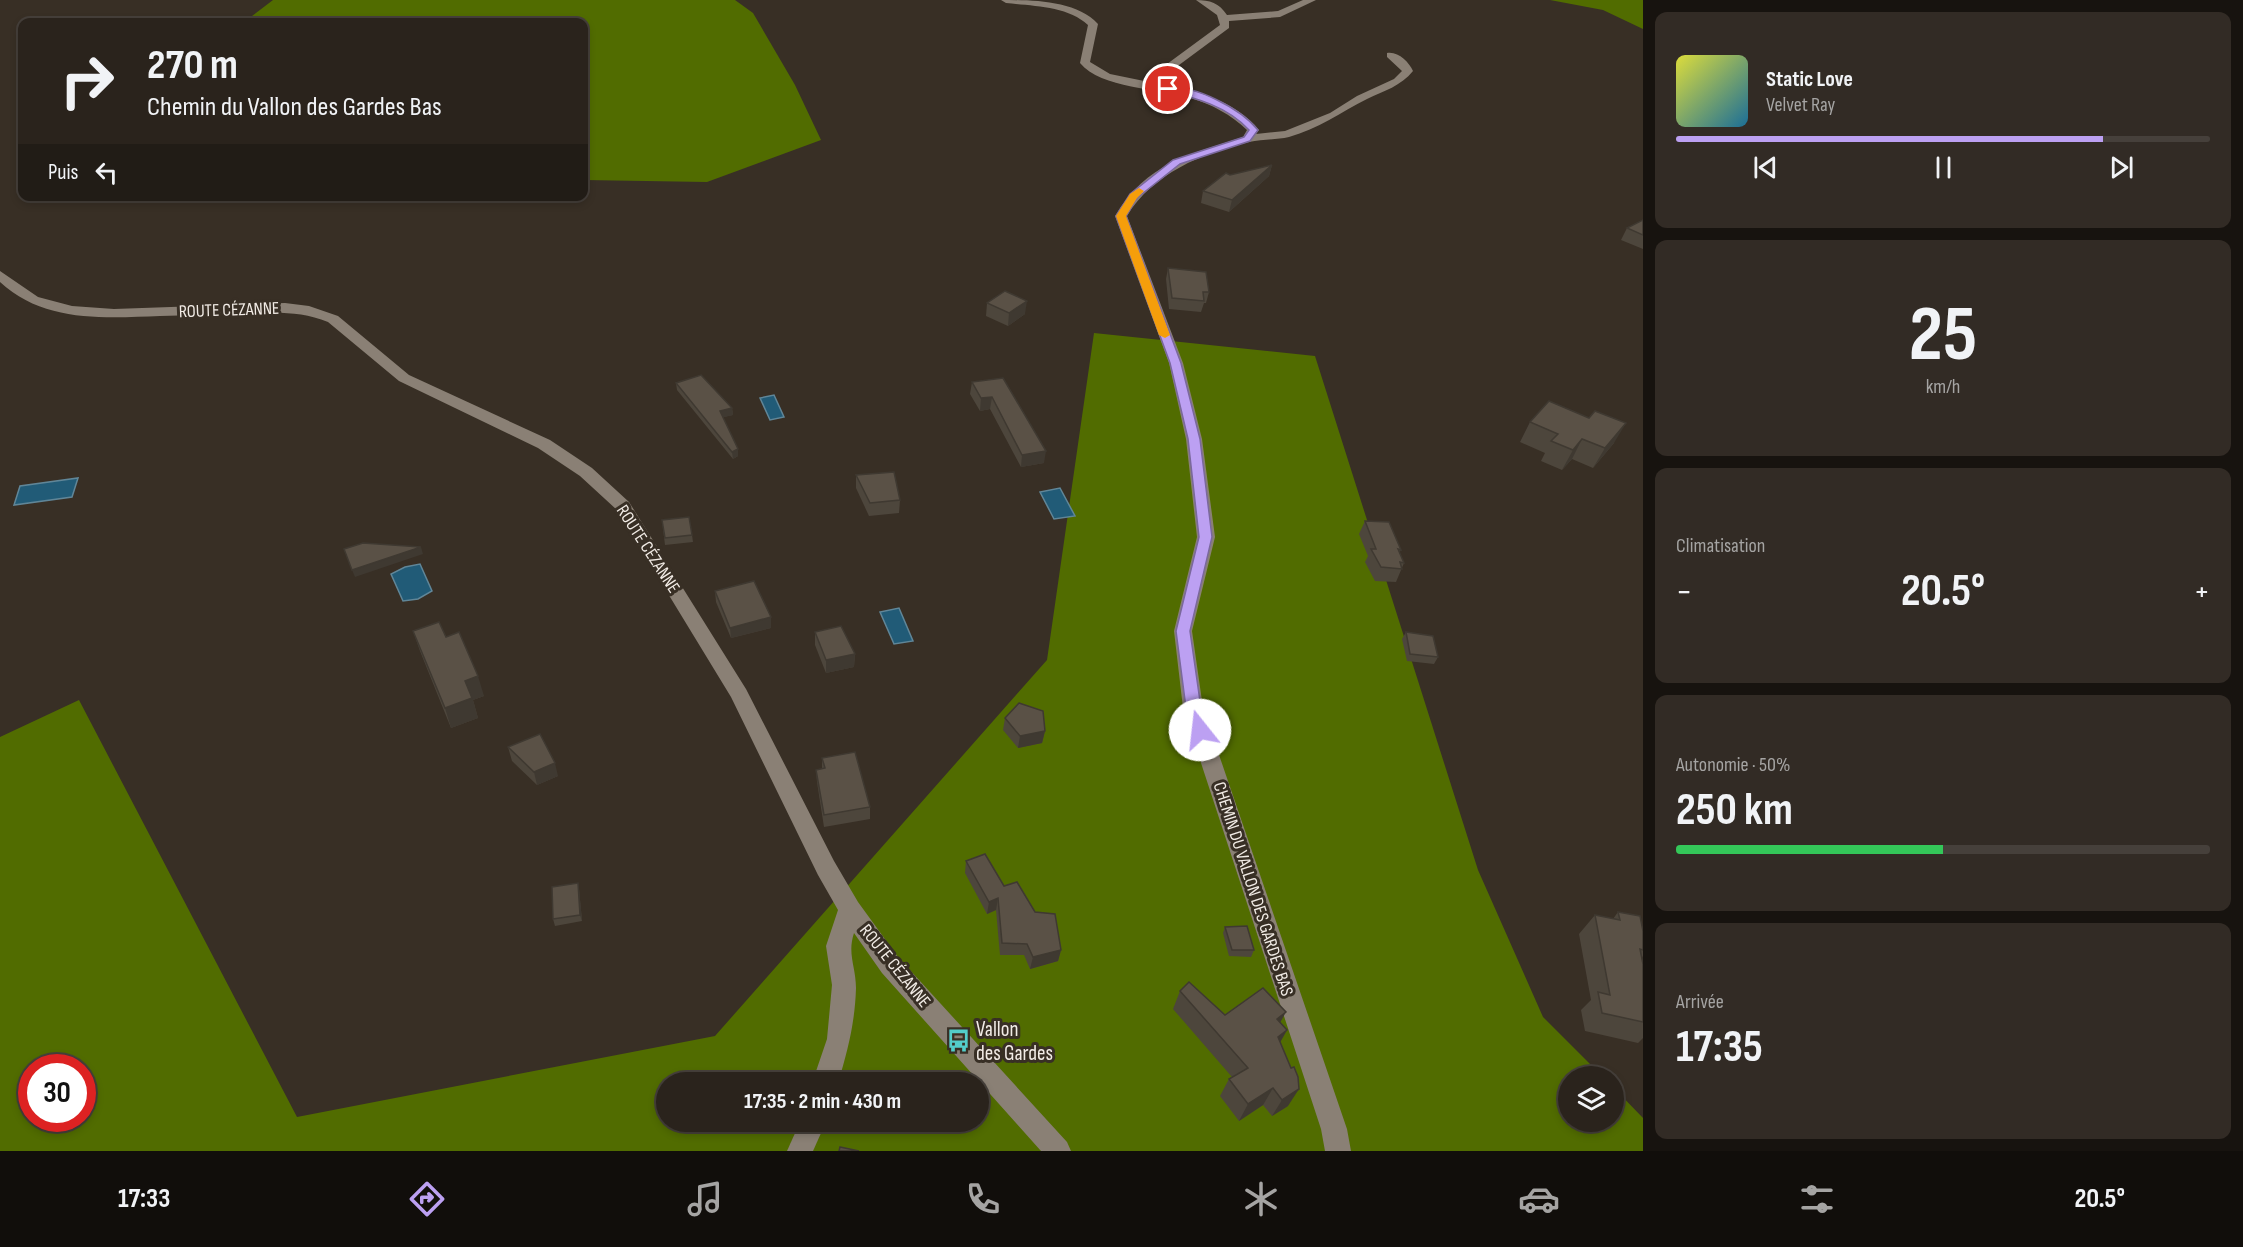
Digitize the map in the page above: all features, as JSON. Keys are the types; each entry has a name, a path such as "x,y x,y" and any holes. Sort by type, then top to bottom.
{"street":[{"path":"1006,0 1053,7 1090,19 1093,24 1085,63 1089,68 1098,73 1203,96 1244,119 1253,130 1247,139"},
{"path":"1151,86 1171,66 1225,26 1225,18 1221,12 1201,0"},
{"path":"1225,18 1280,14 1311,0"},
{"name":"CHEMIN DU VALLON DES GARDES BAS","path":"1338,1151 1334,1129 1193,708 1183,631 1206,537 1195,446 1176,363 1121,216 1133,196 1176,162 1247,139 1287,134 1334,115 1344,107 1406,76 1408,71 1405,65 1391,55"},
{"name":"ROUTE CÉZANNE","path":"0,275 9,286 25,297 85,313 281,307 321,313 333,319 404,378 544,444 586,472 623,506 739,694 826,868 850,909 890,965 1049,1142"},
{"path":"828,1072 839,1039 844,985 837,946 850,909"},
{"path":"800,1151 809,1132"}],"green space":[{"path":"273,0 735,0 753,13 795,85 821,140 707,182 588,180 588,18 249,18"},
{"path":"1550,0 1643,0 1643,29 1603,10"},
{"path":"1094,333 1315,356 1478,870 1543,1017 1592,1066 1558,1066 1558,1132 1624,1132 1624,1098 1643,1118 1643,1151 0,1151 0,737 79,700 297,1117 715,1036 1047,660"}],"water":[{"path":"774,395 784,417 770,420 760,398"},
{"path":"78,478 72,497 14,505 20,486"},
{"path":"1060,488 1075,516 1054,519 1040,492"},
{"path":"420,564 432,591 418,599 403,601 391,574 405,567"},
{"path":"899,608 913,641 894,644 880,612"}],"building":[{"path":"1272,165 1232,200 1203,191 1226,173 1230,175"},
{"path":"1643,220 1643,235 1627,228"},
{"path":"1168,268 1206,272 1209,292 1203,292 1204,301 1172,298"},
{"path":"1005,291 1027,301 1009,313 987,303"},
{"path":"701,375 732,408 720,411 738,449 732,452 676,383"},
{"path":"1003,378 1046,451 1022,455 992,397 981,398 972,382"},
{"path":"1549,401 1589,418 1595,411 1626,423 1605,448 1582,439 1573,450 1551,441 1558,434 1530,422"},
{"path":"894,472 900,500 870,503 856,475"},
{"path":"689,517 692,535 665,538 662,520"},
{"path":"1365,521 1389,522 1401,550 1398,549 1404,563 1400,562 1402,569 1381,567 1371,549 1376,549"},
{"path":"363,543 421,547 352,570 344,549"},
{"path":"754,581 771,617 730,628 715,591"},
{"path":"439,622 446,637 459,632 478,676 465,681 472,698 445,708 413,631"},
{"path":"841,626 855,654 826,660 815,632"},
{"path":"1406,632 1433,636 1438,657 1410,654"},
{"path":"1019,703 1043,711 1045,731 1020,736 1005,718"},
{"path":"540,734 555,763 534,772 508,747"},
{"path":"855,752 870,807 824,815 816,770 825,768 822,758"},
{"path":"985,854 1004,886 1017,882 1035,912 1055,914 1061,950 1033,957 1027,944 1002,943 998,898 989,902 966,861"},
{"path":"578,883 580,915 553,919 552,887"},
{"path":"1618,912 1640,916 1643,931 1643,950 1640,949 1643,964 1643,1022 1602,1013 1598,992 1610,995 1595,915 1620,920"},
{"path":"1247,926 1254,950 1232,950 1225,927"},
{"path":"1189,982 1225,1015 1263,988 1286,1012 1277,1019 1287,1030 1278,1037 1291,1068 1294,1067 1299,1089 1282,1100 1273,1088 1248,1104 1229,1079 1248,1068 1180,991"},
{"path":"840,1147 859,1151 839,1151"}],"slow traffic":[{"path":"1139,191 1133,196 1121,216 1165,335"}],"place":[{"name":"Vallon des Gardes","path":"958,1041"}],"route":[{"path":"1168,89 1203,96 1244,119 1253,130 1247,139 1176,162 1133,196 1121,216 1176,363 1194,439 1206,537 1183,631 1193,708 1200,730"}]}
